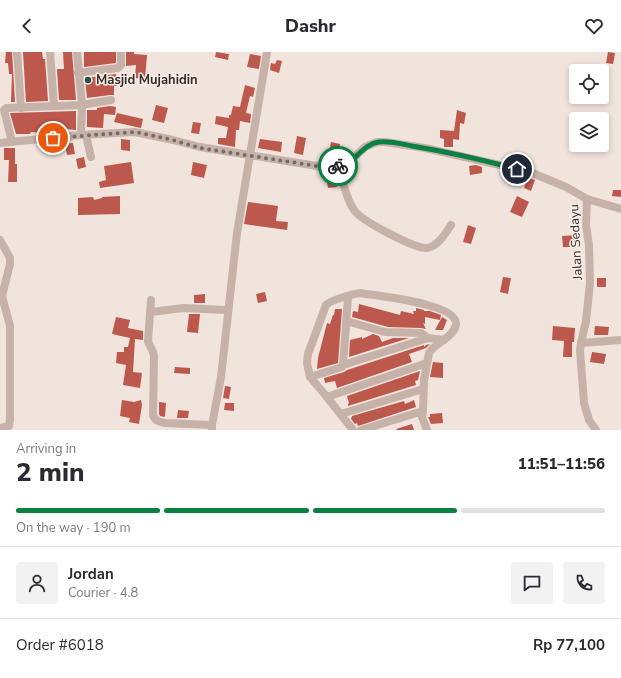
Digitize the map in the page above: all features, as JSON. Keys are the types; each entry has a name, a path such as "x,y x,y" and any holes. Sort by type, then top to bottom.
{"street":[{"path":"17,52 21,108"},
{"path":"50,52 54,106"},
{"path":"77,52 84,135 91,157"},
{"path":"78,73 118,68 121,65 122,60 121,52"},
{"path":"151,300 148,341 153,350 154,357 154,419 165,423 212,428 221,377 227,310 237,232 267,52"},
{"path":"12,142 4,110 9,108 82,105 111,100"},
{"name":"Jalan Sedayu","path":"0,143 135,132 173,140 200,148 323,167 347,164 366,147 377,142 385,142 425,148 530,172 566,188 587,199 586,224 589,245 590,283 586,320 581,342 584,403 589,420 596,430"},
{"path":"338,166 350,203 355,212 381,229 418,246 426,248 435,244 444,236 451,225"},
{"path":"587,199 621,209"},
{"path":"0,240 10,258 10,264 2,296 10,326 10,420 9,426 0,428"},
{"path":"353,430 310,377 307,363 308,354 326,305 333,300 360,293 426,304 448,313 454,318 456,324 454,328 444,340 431,350 427,363 423,389 422,417 427,430"},
{"path":"343,365 348,297"},
{"path":"151,312 183,308 227,310"},
{"path":"346,321 385,332 421,333 428,338"},
{"path":"310,377 342,368 343,365 428,338 444,340"},
{"path":"581,342 621,340"},
{"path":"327,397 427,363"},
{"path":"341,414 423,389"},
{"path":"361,430 423,411"},
{"path":"589,420 590,430"}],"building":[{"path":"6,52 12,52 15,102 11,102 12,74 9,74 8,63 5,63"},
{"path":"23,52 42,52 43,59 45,59 48,101 26,102"},
{"path":"63,52 72,52 76,100 59,100 57,69 64,69"},
{"path":"84,52 116,52 116,63 84,67"},
{"path":"126,52 147,55 145,79 135,78 136,65 126,66"},
{"path":"216,52 229,54 228,60 215,57"},
{"path":"608,52 615,53 613,64 606,63"},
{"path":"250,54 261,56 259,69 247,67"},
{"path":"277,60 282,61 279,73 270,70 271,63 275,64"},
{"path":"116,74 117,86 114,86 114,95 87,98 85,78"},
{"path":"245,85 255,88 253,97 250,96 246,113 251,114 250,123 240,121 239,130 236,130 235,147 218,144 218,138 226,138 228,127 215,124 216,116 229,118 233,106 240,107"},
{"path":"156,105 168,108 164,123 152,120"},
{"path":"110,106 116,107 115,115 104,114 103,128 87,127 87,110 97,110 97,108"},
{"path":"457,110 466,113 464,124 460,123 459,140 453,139 453,147 444,147 444,139 440,138 440,130 454,131"},
{"path":"76,111 76,130 45,130 44,133 31,132 30,134 16,134 10,113"},
{"path":"117,113 143,119 141,128 114,122"},
{"path":"193,122 201,123 199,134 191,133"},
{"path":"297,136 306,138 303,155 294,153"},
{"path":"121,139 130,140 130,151 121,150"},
{"path":"260,139 282,142 281,152 258,148"},
{"path":"331,142 340,144 338,161 324,158 326,151 329,152"},
{"path":"73,143 75,154 67,155 65,144"},
{"path":"4,148 15,148 17,182 8,182 9,160 4,160"},
{"path":"521,155 529,158 526,166 518,164"},
{"path":"84,157 86,167 78,169 76,159"},
{"path":"131,162 134,183 100,188 99,182 106,180 104,166"},
{"path":"193,162 207,165 204,178 191,175"},
{"path":"476,165 482,167 482,173 470,175 469,166"},
{"path":"528,178 535,180 531,191 524,188"},
{"path":"336,180 337,187 328,188 327,181"},
{"path":"613,190 621,190 621,197 612,196"},
{"path":"120,196 120,214 78,215 78,198 93,197 94,200 102,197"},
{"path":"517,196 529,202 522,217 510,212"},
{"path":"248,202 278,206 276,221 288,222 287,230 244,224"},
{"path":"468,225 476,228 471,244 463,242"},
{"path":"578,235 578,242 569,243 570,247 563,247 562,236"},
{"path":"503,277 511,278 508,294 500,292"},
{"path":"597,278 606,278 606,287 597,287"},
{"path":"265,292 267,301 258,303 256,294"},
{"path":"205,294 205,303 194,303 194,295"},
{"path":"359,304 400,315 401,311 414,314 413,311 416,311 416,308 441,315 440,320 425,317 425,324 423,323 426,329 388,327 352,317 353,311 358,312"},
{"path":"335,309 342,309 338,363 317,369 318,358 327,323 330,324"},
{"path":"189,314 200,314 198,333 187,332"},
{"path":"116,317 130,320 128,328 143,331 143,340 135,339 133,372 142,373 140,388 123,385 126,365 116,363 117,352 124,352 124,347 128,347 130,338 112,334"},
{"path":"442,317 447,320 443,330 435,330"},
{"path":"553,326 575,328 574,342 572,342 572,357 563,357 564,341 552,340"},
{"path":"595,326 609,327 608,335 594,335"},
{"path":"373,334 379,336 382,342 393,338 409,338 349,357 350,340 362,337 362,339"},
{"path":"430,344 426,348 409,354 412,362 337,388 335,381 325,383 324,378"},
{"path":"592,352 606,354 604,364 590,362"},
{"path":"433,362 443,363 443,378 430,377"},
{"path":"175,367 190,368 190,374 174,373"},
{"path":"420,371 418,380 415,381 416,385 348,406 349,403 347,396"},
{"path":"225,386 231,387 229,399 223,398"},
{"path":"122,400 134,402 141,400 142,405 139,424 129,422 130,418 120,416"},
{"path":"414,400 416,407 358,426 357,423 355,424 351,419 352,416 404,401 405,404"},
{"path":"159,402 166,403 165,417 160,416 159,414"},
{"path":"225,403 234,403 234,411 224,410"},
{"path":"178,410 189,411 188,418 177,418"},
{"path":"442,413 443,423 431,424 428,417 430,417 430,414"},
{"path":"412,424 414,430 396,429"}],"way so far":[{"path":"53,138 135,132 173,140 200,148 323,167 338,166"}],"place":[{"name":"Masjid Mujahidin","path":"88,80"}],"route":[{"path":"338,166 347,164 366,147 377,142 385,142 425,148 517,169"}]}
